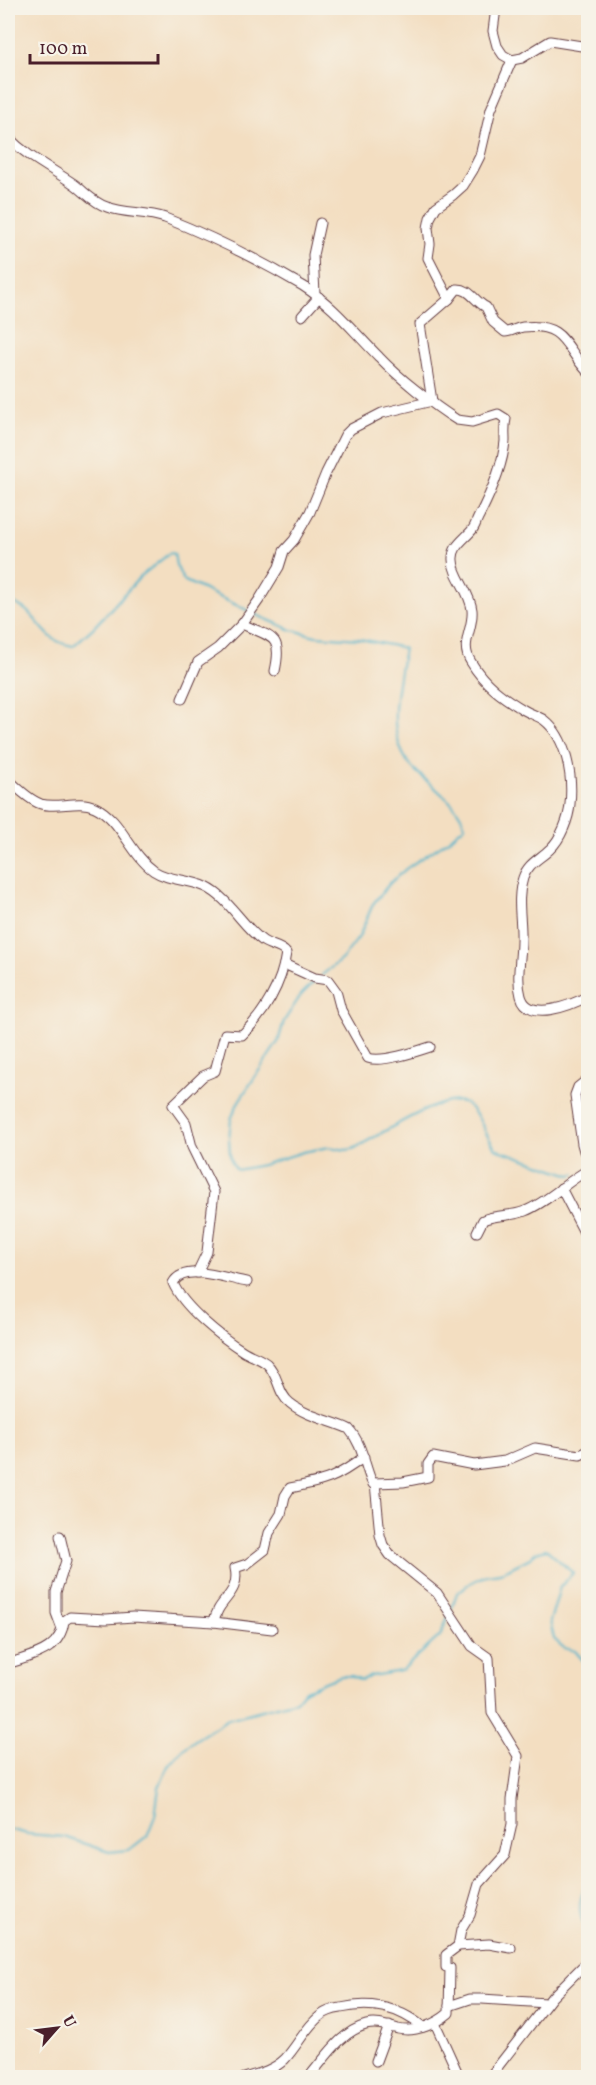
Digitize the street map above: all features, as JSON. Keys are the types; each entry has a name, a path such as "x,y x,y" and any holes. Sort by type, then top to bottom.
{"street":[{"path":"496,8 493,31 497,46 503,55 512,60 522,58 550,41 588,47"},
{"path":"449,299 429,258 430,218 436,207 463,186 473,170 480,156 491,109 512,60"},
{"path":"8,137 31,158 105,207 123,212 152,213 165,218 242,252 325,300 380,359 457,420 467,423 498,414 507,419 504,430 505,441 487,501 472,530 453,551 454,567 471,600 472,619 465,647 470,662 490,687 499,695 544,720 558,736 571,784 570,806 566,821 554,845 528,867 519,894 521,940 519,979 522,999 535,1010 542,1011 566,1006 588,996"},
{"path":"302,316 317,296 313,255 320,223"},
{"path":"432,401 420,324 459,288 468,291 478,303 486,307 493,322 505,332 523,327 549,329 557,333 588,372"},
{"path":"182,699 198,662 218,648 243,624 279,567 284,551 294,540 310,512 333,457 345,435 351,429 382,413 432,401"},
{"path":"243,624 276,641 279,649 275,671"},
{"path":"8,779 40,804 87,804 96,807 115,824 132,849 149,866 163,875 209,888 252,933 265,943 285,951 284,964 275,992 260,1015 242,1035 238,1036 229,1032 225,1034 215,1071 203,1076 173,1105 186,1123 192,1147 214,1192 207,1252 197,1273"},
{"path":"284,964 315,978 328,980 336,991 346,1021 368,1058 379,1060 411,1054 430,1047"},
{"path":"588,1078 576,1090 575,1095 582,1144 588,1156"},
{"path":"477,1232 483,1220 511,1216 538,1206 588,1170"},
{"path":"561,1188 588,1240"},
{"path":"248,1281 197,1273 184,1274 174,1281 174,1287 219,1334 266,1363 272,1370 279,1391 289,1403 309,1415 349,1429 364,1457 373,1484 403,1482 428,1477 428,1464 433,1457 474,1465 505,1461 535,1448 580,1455 588,1451"},
{"path":"214,1622 221,1606 234,1590 237,1576 235,1568 247,1563 265,1550 290,1488 326,1481 344,1473 364,1457"},
{"path":"375,1483 383,1545 390,1555 432,1587 475,1649 489,1659 492,1713 518,1756 507,1852 502,1861 480,1884 470,1915 461,1930 458,1946"},
{"path":"60,1536 66,1561 57,1585 56,1611 62,1631"},
{"path":"45,1614 56,1611"},
{"path":"8,1664 36,1655 55,1644 66,1619 73,1616 92,1619 125,1617 214,1622 273,1629"},
{"path":"308,2078 338,2042 356,2029 371,2024 405,2030 423,2027 435,2024 449,2013 450,1968 446,1967 446,1955 458,1946 489,1944 511,1948"},
{"path":"489,2078 548,2003 588,1961"},
{"path":"450,2006 470,1999 548,2003"},
{"path":"244,2078 263,2073 283,2061 311,2025 322,2014 333,2010 363,2004 376,2005 403,2014 423,2027"},
{"path":"435,2024 460,2078"},
{"path":"376,2061 389,2026"}],"waterway":[{"path":"8,599 25,610 51,637 73,646 94,627 141,576 170,553 174,554 183,580 249,611"},
{"path":"254,614 292,630 316,636 360,639 404,648 396,693 397,738 410,765 444,796 460,814 465,826 390,883 373,904 359,937 342,959 322,975"},
{"path":"315,981 301,995 284,1021 278,1042 239,1101 231,1119 230,1155 237,1170 329,1147 353,1149 427,1109 457,1101 466,1104 471,1109 496,1149 571,1175 575,1174"},
{"path":"451,1610 457,1593 470,1583 486,1575 500,1573 530,1558 536,1552 546,1549 573,1573 560,1587 550,1621 554,1639 564,1648 575,1651 588,1666"},
{"path":"8,1829 28,1834 64,1837 109,1852 129,1850 147,1836 155,1816 159,1787 168,1766 195,1740 228,1719 296,1701 305,1690 341,1676 352,1676 362,1680 371,1676 401,1671 440,1636 449,1615"},
{"path":"588,1881 580,1902 580,1913 588,1934"},
{"path":"583,2078 588,2072"}]}
